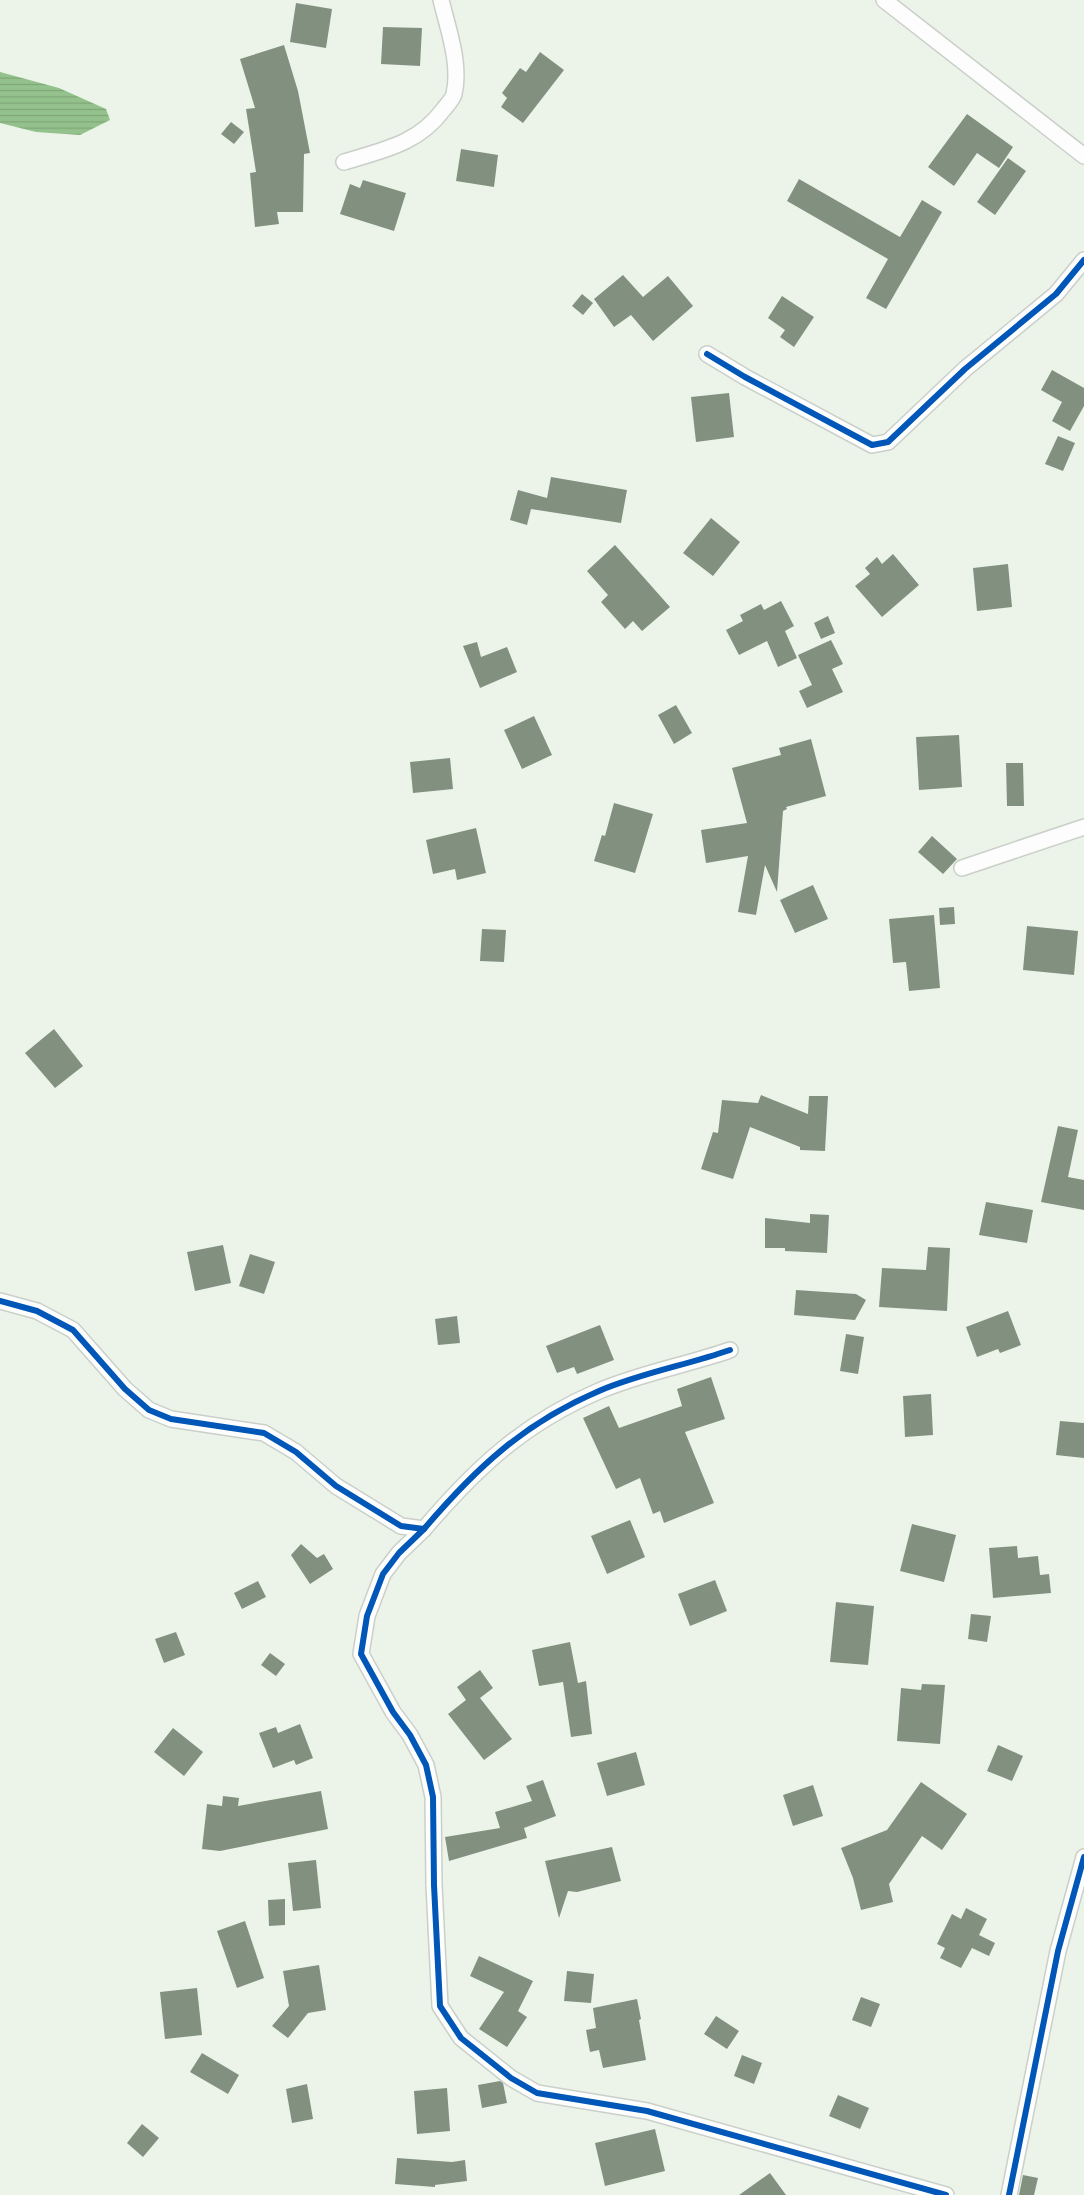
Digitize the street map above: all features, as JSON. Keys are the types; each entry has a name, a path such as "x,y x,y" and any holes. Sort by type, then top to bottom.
{"street":[{"path":"344,162 385,149 419,135 436,120 454,96 455,61 442,0"},
{"path":"884,0 1084,156"},
{"path":"707,354 872,445 888,442 965,369 1056,294 1084,260"},
{"path":"962,868 1084,827"},
{"path":"0,1301 37,1312 72,1330 125,1389 149,1410 171,1419 264,1433 296,1452 336,1486 401,1526 424,1530"},
{"path":"730,1350 690,1364 632,1379 599,1391 546,1417 518,1436 467,1482 424,1530 398,1553 383,1574 367,1616 361,1654 393,1712 410,1735 426,1765 433,1797 434,1886 440,2006 462,2038 511,2078 537,2093 647,2111 946,2195"},
{"path":"1009,2195 1058,1951 1084,1858"}],"shaded area":[{"path":"0,72 59,88 106,109 110,120 80,135 36,132 0,123"}],"building":[{"path":"296,3 332,9 326,48 290,42"},
{"path":"383,27 422,28 420,66 381,64"},
{"path":"284,45 298,91 310,153 304,154 303,212 277,212 279,224 255,227 250,173 256,172 246,109 255,108 240,59"},
{"path":"540,52 564,70 523,123 501,107 507,98 502,93 520,68 526,72"},
{"path":"967,114 1013,147 999,168 977,153 954,186 928,167"},
{"path":"231,122 244,132 234,144 221,134"},
{"path":"461,149 498,155 494,187 456,181"},
{"path":"1008,158 1026,171 995,215 977,202"},
{"path":"799,179 900,237 922,200 942,212 886,309 866,298 888,259 787,201"},
{"path":"363,180 406,193 394,231 340,214 350,184 360,188"},
{"path":"623,275 643,297 668,276 693,306 653,341 631,315 614,327 594,299"},
{"path":"582,294 593,303 583,315 572,306"},
{"path":"782,296 814,317 794,347 780,337 785,330 768,318"},
{"path":"1052,370 1084,388 1084,406 1070,431 1052,421 1062,402 1041,390"},
{"path":"729,393 734,437 696,442 691,397"},
{"path":"1058,436 1075,443 1063,471 1045,464"},
{"path":"551,477 627,490 621,523 531,509 527,525 510,520 518,490 547,498"},
{"path":"711,518 740,542 713,576 683,553"},
{"path":"615,545 670,607 642,631 633,621 625,629 601,602 608,595 587,571"},
{"path":"893,554 919,585 882,617 855,586 870,574 865,568 877,557 882,564"},
{"path":"1008,564 1012,607 977,611 973,568"},
{"path":"781,601 794,626 785,631 797,658 778,667 767,641 739,655 726,630 743,621 740,615 761,604 764,610"},
{"path":"828,616 835,633 821,639 814,623"},
{"path":"831,640 843,664 832,669 843,692 807,708 799,691 812,685 798,655"},
{"path":"477,642 481,657 507,647 517,672 480,688 463,646"},
{"path":"676,705 692,733 674,744 658,715"},
{"path":"534,716 552,755 522,769 504,730"},
{"path":"959,735 962,787 919,790 916,737"},
{"path":"811,739 826,796 786,807 787,809 783,811 777,892 765,865 756,915 738,912 748,856 706,863 701,830 747,823 732,768 781,755 779,748"},
{"path":"450,758 453,789 413,793 410,762"},
{"path":"1006,763 1023,763 1024,806 1007,806"},
{"path":"614,803 653,814 635,873 594,861 602,835 605,836"},
{"path":"476,828 486,873 457,880 455,869 433,874 426,840"},
{"path":"932,836 957,859 943,874 918,852"},
{"path":"813,885 828,919 795,933 780,900"},
{"path":"954,907 955,924 940,925 939,908"},
{"path":"934,915 940,988 909,991 906,962 893,963 889,919"},
{"path":"1027,926 1078,931 1074,975 1023,970"},
{"path":"482,929 506,930 504,962 480,961"},
{"path":"54,1029 83,1066 55,1088 25,1053"},
{"path":"761,1095 808,1114 809,1096 828,1096 825,1151 800,1150 800,1147 750,1127 733,1179 701,1169 713,1132 718,1133 722,1100 758,1103"},
{"path":"1058,1126 1078,1130 1068,1177 1084,1180 1084,1210 1041,1202"},
{"path":"986,1202 1033,1210 1027,1243 979,1235"},
{"path":"810,1214 829,1215 827,1253 785,1251 785,1248 765,1248 765,1218 810,1223"},
{"path":"223,1245 231,1283 195,1291 187,1252"},
{"path":"928,1247 950,1248 947,1311 879,1307 882,1268 926,1270"},
{"path":"250,1254 275,1262 264,1294 239,1286"},
{"path":"796,1290 856,1294 866,1300 855,1320 794,1315"},
{"path":"1008,1311 1021,1345 1000,1353 998,1349 977,1357 966,1327"},
{"path":"457,1316 460,1343 438,1345 435,1319"},
{"path":"600,1325 614,1360 577,1374 574,1367 557,1373 546,1346"},
{"path":"846,1334 864,1337 858,1374 840,1371"},
{"path":"711,1377 725,1419 685,1432 714,1503 664,1523 660,1511 653,1514 640,1478 616,1489 583,1418 609,1406 619,1428 682,1406 677,1389"},
{"path":"931,1394 933,1435 905,1437 903,1396"},
{"path":"1060,1421 1084,1423 1084,1458 1056,1455"},
{"path":"630,1520 645,1557 607,1574 591,1536"},
{"path":"912,1524 956,1535 944,1582 900,1571"},
{"path":"301,1544 317,1558 324,1554 333,1569 310,1584 291,1555"},
{"path":"1017,1546 1018,1558 1038,1556 1040,1575 1049,1574 1051,1593 993,1598 989,1548"},
{"path":"715,1580 727,1611 690,1626 678,1594"},
{"path":"258,1581 266,1597 242,1609 234,1593"},
{"path":"836,1602 874,1606 868,1665 830,1662"},
{"path":"971,1614 991,1616 987,1642 968,1639"},
{"path":"176,1632 185,1655 164,1663 155,1639"},
{"path":"570,1642 578,1683 586,1681 592,1734 571,1737 563,1682 539,1686 532,1650"},
{"path":"270,1653 285,1664 276,1676 261,1665"},
{"path":"480,1670 493,1688 480,1698 512,1739 484,1760 448,1714 466,1700 457,1687"},
{"path":"922,1684 945,1685 940,1744 897,1741 901,1688 921,1690"},
{"path":"300,1724 313,1758 296,1765 294,1760 273,1768 259,1733 276,1727 278,1733"},
{"path":"173,1728 203,1752 184,1776 154,1752"},
{"path":"998,1745 1023,1756 1012,1781 987,1771"},
{"path":"636,1752 645,1785 607,1796 597,1763"},
{"path":"543,1780 556,1816 524,1828 527,1838 449,1861 445,1837 500,1828 495,1812 532,1801 526,1786"},
{"path":"921,1782 967,1814 942,1850 922,1836 889,1884 893,1902 861,1910 853,1878 841,1848 887,1830"},
{"path":"813,1785 823,1816 793,1826 783,1795"},
{"path":"321,1791 328,1829 220,1851 202,1849 207,1804 222,1806 223,1796 239,1798 238,1806"},
{"path":"612,1847 621,1881 577,1892 568,1891 559,1918 545,1861"},
{"path":"316,1860 321,1908 293,1911 288,1863"},
{"path":"285,1899 285,1925 269,1926 268,1900"},
{"path":"966,1908 987,1919 979,1935 995,1943 989,1956 972,1948 961,1968 940,1958 945,1948 937,1944 952,1914 961,1919"},
{"path":"245,1921 264,1978 237,1988 217,1931"},
{"path":"479,1956 533,1981 518,2011 527,2017 507,2047 479,2029 504,1992 470,1976"},
{"path":"319,1965 326,2010 308,2013 288,2038 272,2026 289,2006 283,1971"},
{"path":"567,1971 594,1974 591,2003 564,2001"},
{"path":"197,1988 202,2035 165,2039 160,1992"},
{"path":"861,1997 880,2004 871,2027 852,2020"},
{"path":"637,1999 646,2060 603,2068 599,2050 590,2052 586,2030 596,2028 593,2008"},
{"path":"716,2016 739,2031 727,2049 704,2034"},
{"path":"202,2053 239,2075 228,2094 190,2072"},
{"path":"742,2055 762,2063 754,2084 734,2076"},
{"path":"500,2081 503,2083 507,2103 482,2108 478,2085"},
{"path":"307,2084 313,2119 292,2123 286,2089"},
{"path":"447,2088 450,2131 417,2134 414,2091"},
{"path":"838,2095 869,2108 860,2129 829,2116"},
{"path":"142,2124 159,2138 143,2157 127,2143"},
{"path":"655,2129 665,2171 605,2186 595,2143"},
{"path":"397,2158 452,2162 465,2160 467,2181 435,2185 435,2187 395,2184"},
{"path":"770,2173 786,2195 739,2195"},
{"path":"1023,2175 1038,2178 1034,2195 1019,2195"}],"cycle path":[{"path":"707,354 745,377 872,445 888,442 965,369 1056,294 1084,260"},
{"path":"0,1301 37,1311 73,1330 125,1389 149,1410 171,1419 264,1433 296,1452 336,1486 401,1526 424,1529 482,1467 547,1417 615,1385 730,1350"},
{"path":"424,1529 399,1553 383,1574 367,1616 361,1654 393,1712 410,1735 426,1765 433,1797 434,1885 440,2006 461,2038 511,2078 537,2093 647,2111 946,2195"},
{"path":"1009,2195 1058,1951 1084,1857"}]}
